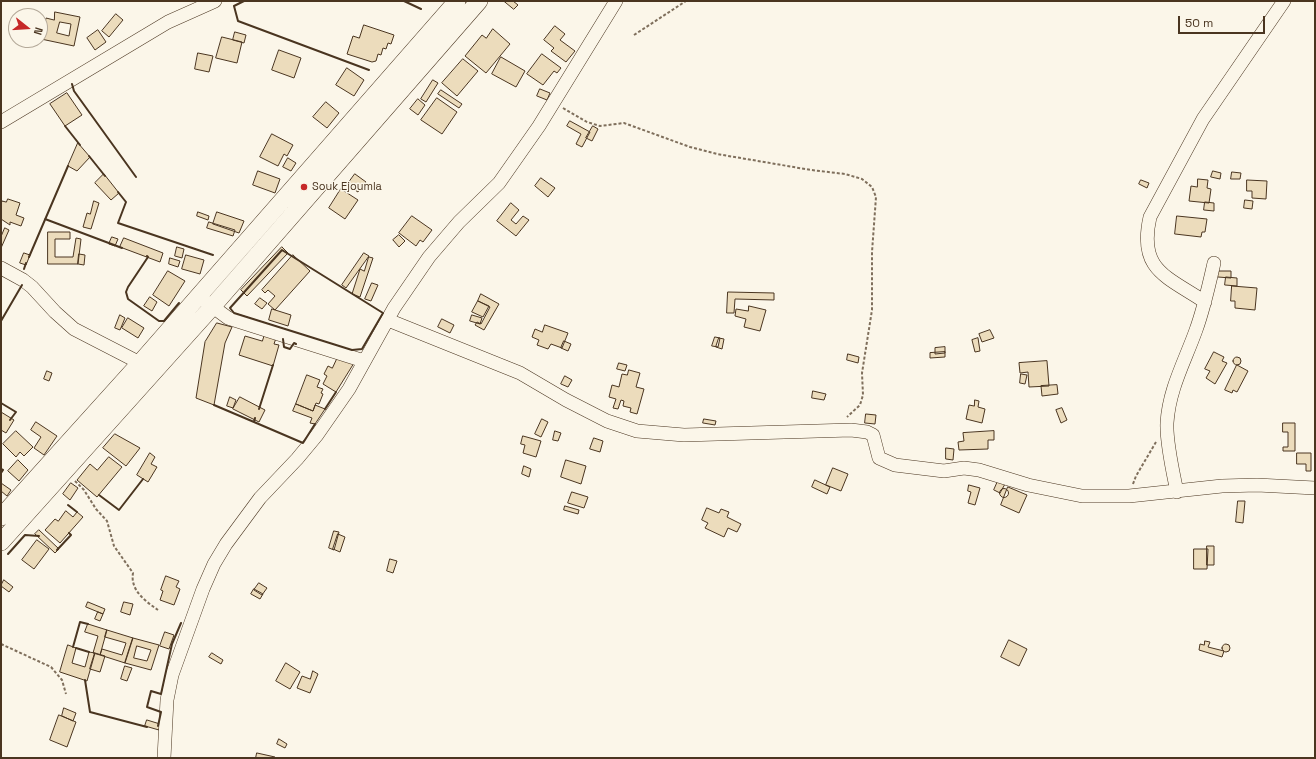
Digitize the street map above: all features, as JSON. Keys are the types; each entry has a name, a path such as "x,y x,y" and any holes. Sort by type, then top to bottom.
{"main road":[{"path":"1,542 58,466 140,363 206,301 457,1"},
{"path":"1,517 58,466 479,1"}],"street":[{"path":"1,122 168,22 215,1"},
{"path":"164,758 167,700 172,675 191,618 214,564 251,509 317,435 349,389 394,308 429,257 458,222 498,183 553,103 616,1"},
{"path":"1205,302 1161,273 1151,262 1147,249 1146,234 1150,217 1203,120 1284,1"},
{"path":"1177,492 1167,424 1170,398 1177,374 1196,330 1205,302 1214,262"},
{"path":"1,268 32,287 55,312 74,328 140,363"},
{"path":"206,301 228,318 364,361"},
{"path":"388,320 520,373 606,421 637,431 684,435 841,431 867,432 873,435 879,458 895,464 944,470 964,468 979,470 1028,485 1082,496 1129,496 1222,486 1257,485 1315,488"}],"path":[{"path":"634,35 686,1"},
{"path":"553,103 587,122 600,126 624,123 697,149 803,169 845,174 862,179 872,187 876,196 872,252 872,310 862,373 863,395 860,405 843,421 841,431"},
{"path":"1129,496 1136,476 1167,424"},
{"path":"58,466 84,490 96,509 107,521 114,546 133,573 132,581 135,590 158,610"},
{"path":"1,644 51,667 62,680 66,694"}],"building":[{"path":"504,1 513,1 518,5 514,9"},
{"path":"55,12 80,17 74,46 48,40 48,18 54,20","holes":["60,22 71,24 69,36 57,33"]},
{"path":"116,14 123,20 109,37 102,31"},
{"path":"364,25 394,35 391,44 388,43 386,49 383,48 381,55 378,54 376,61 372,62 347,54 353,36 359,38"},
{"path":"555,26 565,34 560,40 575,51 566,62 551,51 554,48 544,40"},
{"path":"493,29 510,44 486,73 465,56 482,35 486,38"},
{"path":"98,30 106,42 95,50 87,38"},
{"path":"235,32 246,35 244,43 233,40"},
{"path":"222,37 242,42 237,63 216,58"},
{"path":"279,50 301,58 294,78 272,70"},
{"path":"198,53 213,56 209,72 195,69"},
{"path":"542,54 561,68 557,73 554,71 543,85 527,74"},
{"path":"501,57 525,71 516,87 492,74"},
{"path":"463,59 478,71 457,96 442,83"},
{"path":"347,68 364,80 354,96 336,85"},
{"path":"433,80 438,83 426,102 421,99"},
{"path":"540,89 550,93 547,100 537,96"},
{"path":"441,90 462,104 459,108 438,94"},
{"path":"67,93 82,115 65,126 50,104"},
{"path":"437,98 457,112 442,134 421,120"},
{"path":"418,99 425,105 418,115 410,109"},
{"path":"326,102 339,113 327,128 313,117"},
{"path":"570,121 590,132 582,147 576,144 581,134 567,126"},
{"path":"593,126 598,129 592,141 586,138"},
{"path":"272,134 293,145 287,156 284,154 278,166 260,157"},
{"path":"78,143 90,157 77,171 68,166"},
{"path":"288,158 296,163 291,171 283,167"},
{"path":"258,171 280,179 275,193 253,185"},
{"path":"1213,171 1221,173 1220,179 1211,177"},
{"path":"1232,172 1241,173 1240,179 1231,179"},
{"path":"104,174 119,193 111,200 95,183"},
{"path":"355,174 366,182 358,192 347,185"},
{"path":"541,178 555,188 548,197 535,186"},
{"path":"1198,179 1208,180 1207,188 1211,189 1209,203 1189,201 1191,186 1197,187"},
{"path":"1141,180 1149,183 1147,188 1139,184"},
{"path":"1247,180 1267,181 1266,199 1252,198 1252,191 1247,191"},
{"path":"341,189 358,200 345,219 329,208"},
{"path":"8,199 20,203 16,215 24,218 21,226 10,222 10,225 1,219 2,201 6,202"},
{"path":"1245,200 1253,201 1252,209 1244,208"},
{"path":"94,201 99,203 91,229 83,227 87,213 90,214"},
{"path":"1205,202 1214,203 1214,211 1204,210"},
{"path":"511,203 519,210 511,220 516,224 523,216 529,220 516,236 497,221"},
{"path":"198,212 209,216 208,220 197,216"},
{"path":"217,212 244,221 239,233 213,224"},
{"path":"412,216 432,230 423,242 420,240 416,246 399,233"},
{"path":"1177,216 1207,219 1205,232 1202,232 1201,237 1175,234"},
{"path":"209,222 235,230 233,236 207,228"},
{"path":"5,228 9,230 1,248 1,237"},
{"path":"48,232 70,232 70,239 55,239 55,257 73,257 76,238 81,239 78,264 48,264"},
{"path":"399,235 405,241 399,247 393,240"},
{"path":"112,237 118,239 115,246 109,244"},
{"path":"124,238 163,253 160,262 120,247"},
{"path":"177,247 184,249 182,258 175,256"},
{"path":"282,247 288,253 247,296 241,290"},
{"path":"24,253 30,255 26,265 20,263"},
{"path":"364,253 369,256 346,288 342,285"},
{"path":"79,254 85,255 84,265 78,264"},
{"path":"186,255 204,260 200,274 182,269"},
{"path":"293,255 310,271 275,310 268,304 275,296 268,290 265,293 262,290"},
{"path":"369,257 373,258 360,297 352,294 360,269 364,271"},
{"path":"170,258 180,261 178,267 169,264"},
{"path":"168,271 185,281 169,306 153,295"},
{"path":"1218,271 1231,271 1231,278 1218,277"},
{"path":"1226,277 1237,278 1237,286 1225,285"},
{"path":"372,283 378,285 371,301 365,299"},
{"path":"1232,286 1257,288 1255,310 1235,308 1235,301 1231,301"},
{"path":"728,292 774,293 774,300 735,299 734,313 727,313"},
{"path":"481,294 499,304 484,330 475,325 477,322 481,324 490,307 478,301"},
{"path":"150,297 157,302 152,311 144,306"},
{"path":"260,298 267,303 262,309 255,304"},
{"path":"478,301 489,306 483,317 472,312"},
{"path":"749,306 766,310 760,331 744,327 746,319 735,316 736,309 748,311"},
{"path":"272,309 291,315 288,326 269,320"},
{"path":"120,315 125,318 120,330 115,328"},
{"path":"472,315 482,318 480,324 470,321"},
{"path":"128,318 144,328 138,338 122,328"},
{"path":"442,319 454,325 450,333 438,327"},
{"path":"217,323 232,327 225,343 214,405 196,398 205,342"},
{"path":"545,325 568,333 562,348 551,344 548,349 537,345 539,340 532,337 535,329 542,332"},
{"path":"990,330 994,338 982,342 979,334"},
{"path":"265,334 276,338 274,344 279,345 273,366 239,355 245,336 262,341"},
{"path":"715,337 720,338 718,347 712,346"},
{"path":"719,338 724,339 722,349 716,347"},
{"path":"978,338 980,351 975,352 972,340"},
{"path":"564,341 571,344 568,351 561,348"},
{"path":"945,347 945,353 935,354 935,348"},
{"path":"945,352 945,357 930,358 930,353"},
{"path":"1214,352 1224,357 1222,361 1227,363 1215,384 1206,378 1210,371 1205,369"},
{"path":"848,354 859,357 858,363 847,360"},
{"path":"338,357 354,363 336,392 323,384 327,376 324,374 328,366 332,368"},
{"path":"1235,357 1239,357 1241,361 1239,365 1235,365 1233,363 1233,359"},
{"path":"1047,361 1049,386 1029,387 1028,372 1020,373 1019,363"},
{"path":"619,363 627,365 625,371 617,369"},
{"path":"1237,365 1248,371 1237,392 1233,390 1232,393 1225,390"},
{"path":"629,370 640,373 636,387 644,389 637,414 630,412 631,408 623,406 624,401 621,400 618,409 613,408 616,399 609,397 612,385 619,387 622,374 627,375"},
{"path":"47,371 52,373 49,381 44,379"},
{"path":"1021,374 1027,375 1025,384 1020,383"},
{"path":"307,375 320,380 317,387 323,389 321,393 323,394 319,404 316,403 313,411 296,404"},
{"path":"565,376 572,380 568,387 561,384"},
{"path":"1057,385 1058,394 1042,396 1041,386"},
{"path":"813,391 826,394 824,400 812,398"},
{"path":"230,397 236,400 233,408 227,406"},
{"path":"240,397 265,410 259,422 233,409"},
{"path":"975,400 979,401 978,407 985,409 982,423 966,419 969,405 974,406"},
{"path":"296,404 313,411 315,405 325,409 315,424 310,423 312,418 293,411"},
{"path":"1062,408 1067,420 1061,423 1056,410"},
{"path":"1,412 14,420 6,433 1,430"},
{"path":"866,414 876,415 875,424 865,423"},
{"path":"542,419 548,422 541,437 535,434"},
{"path":"704,419 716,421 715,425 703,423"},
{"path":"36,422 57,436 44,455 34,448 41,437 31,430"},
{"path":"1283,423 1295,423 1295,451 1283,451 1283,447 1288,447 1288,432 1283,432"},
{"path":"16,431 33,447 24,456 20,452 16,457 3,444"},
{"path":"555,431 561,433 558,441 553,440"},
{"path":"994,431 994,440 988,440 988,449 959,450 958,442 964,441 963,433"},
{"path":"115,434 140,448 126,466 103,448"},
{"path":"523,436 541,441 536,457 523,453 525,445 521,444"},
{"path":"594,438 603,441 600,452 590,449"},
{"path":"946,448 954,449 953,460 946,459"},
{"path":"150,453 155,457 151,464 157,467 148,482 137,475"},
{"path":"1297,453 1311,453 1311,471 1306,471 1306,464 1297,464"},
{"path":"109,457 122,467 97,497 77,480 90,464 97,470"},
{"path":"18,460 28,470 19,481 8,471"},
{"path":"566,460 586,466 581,484 561,477"},
{"path":"524,466 531,469 529,477 522,474"},
{"path":"833,468 848,474 841,491 826,485"},
{"path":"815,480 830,487 827,494 812,487"},
{"path":"998,481 1005,484 1000,493 994,490"},
{"path":"1,483 11,490 7,496 1,491"},
{"path":"71,483 78,488 70,500 63,494"},
{"path":"969,485 980,488 975,505 968,503 971,492 968,491"},
{"path":"1008,487 1027,495 1019,513 1001,505"},
{"path":"1002,489 1006,489 1008,493 1006,497 1002,497 1000,495 1000,491"},
{"path":"572,492 588,497 584,508 568,503"},
{"path":"1238,501 1245,501 1243,523 1236,522"},
{"path":"565,506 579,510 578,514 564,510"},
{"path":"707,508 719,513 721,509 729,512 727,517 741,524 737,532 728,528 724,537 705,528 708,523 702,520"},
{"path":"66,511 73,517 77,512 83,517 60,543 45,530 55,519 58,521"},
{"path":"39,530 59,549 55,553 35,534"},
{"path":"334,531 339,532 334,550 329,548"},
{"path":"338,534 345,537 340,552 333,549"},
{"path":"37,540 49,549 34,569 22,560"},
{"path":"1207,546 1214,546 1214,565 1207,565"},
{"path":"1194,549 1208,549 1207,569 1194,569"},
{"path":"390,559 397,561 393,573 387,571"},
{"path":"166,576 179,581 176,587 180,589 174,605 160,600 163,591 161,590"},
{"path":"4,580 13,587 9,592 1,586"},
{"path":"259,583 267,588 262,595 254,590"},
{"path":"254,589 263,594 260,599 251,594"},
{"path":"88,602 105,609 103,614 86,607"},
{"path":"124,602 133,604 130,615 121,612"},
{"path":"98,612 103,614 100,621 95,619"},
{"path":"88,624 107,630 100,655 93,653 98,636 85,632"},
{"path":"107,630 133,638 125,663 100,655 102,649 122,655 126,643 105,637"},
{"path":"165,632 174,635 169,649 160,646"},
{"path":"133,638 159,645 151,670 125,663","holes":["137,646 151,650 147,661 134,658"]},
{"path":"1009,640 1027,649 1019,666 1001,657"},
{"path":"1205,641 1210,642 1208,647 1224,651 1222,657 1199,650 1200,644 1204,645"},
{"path":"1224,644 1228,644 1230,648 1228,652 1224,652 1222,650 1222,646"},
{"path":"68,645 76,648 72,663 85,667 89,652 95,653 87,681 60,672"},
{"path":"95,653 105,656 100,672 90,669"},
{"path":"212,653 223,660 221,664 209,657"},
{"path":"286,663 300,672 290,689 276,681"},
{"path":"125,666 132,668 127,681 121,679"},
{"path":"313,671 318,674 310,693 297,688 302,676 310,679"},
{"path":"64,708 76,713 73,721 62,716"},
{"path":"59,715 76,722 67,747 50,740"},
{"path":"147,720 160,724 159,730 145,726"},
{"path":"279,739 287,744 285,748 277,744"},
{"path":"257,753 275,757 275,758 256,758"}],"wall":[{"path":"244,1 234,6 238,21 369,70"},
{"path":"404,1 421,9"},
{"path":"72,84 74,91 136,177"},
{"path":"65,126 80,145"},
{"path":"89,156 105,176"},
{"path":"29,257 68,166"},
{"path":"118,192 126,202 118,223 213,255"},
{"path":"45,219 122,248"},
{"path":"282,250 383,313 362,349 352,350 234,313 230,308 282,250"},
{"path":"147,256 148,257 128,287 126,292 128,299 159,321 164,321 179,303"},
{"path":"24,269 26,263"},
{"path":"1,321 22,285"},
{"path":"283,339 284,347 290,349 294,343 296,344"},
{"path":"259,409 273,365"},
{"path":"325,409 336,392"},
{"path":"1,403 16,412 10,420"},
{"path":"214,405 254,422 255,418"},
{"path":"254,422 303,443 315,424"},
{"path":"1,469 3,470 1,473"},
{"path":"99,495 119,510 143,479"},
{"path":"68,505 77,512"},
{"path":"57,550 71,535 69,533"},
{"path":"8,554 25,535 39,536"},
{"path":"73,647 80,622 88,624"},
{"path":"158,726 161,712 147,707 151,691 161,694 172,644 181,623"},
{"path":"76,648 89,652"},
{"path":"85,680 90,712 147,727"}],"place":[{"name":"Souk Ejoumla","path":"304,187"}]}
